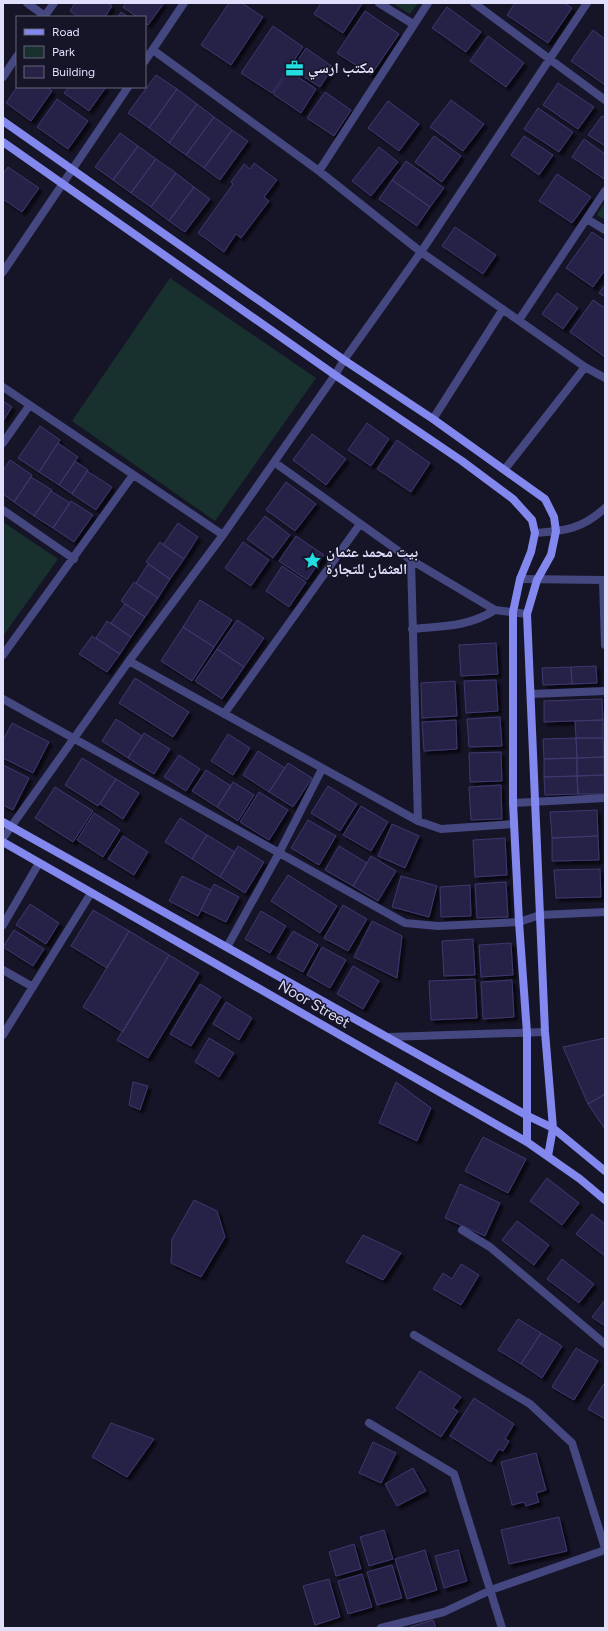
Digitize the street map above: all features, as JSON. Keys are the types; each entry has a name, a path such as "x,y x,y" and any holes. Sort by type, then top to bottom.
{"street":[{"path":"27,3 43,16"},
{"path":"45,16 54,3"},
{"path":"146,60 184,3"},
{"path":"379,3 413,24"},
{"path":"319,171 428,3"},
{"path":"474,3 605,100"},
{"path":"3,838 129,661 223,535 335,375 344,360 421,252 587,3"},
{"path":"153,50 319,171 421,252 585,367 605,378"},
{"path":"3,76 16,57"},
{"path":"4,270 127,88"},
{"path":"3,121 344,360 506,469 545,499 554,517 556,531 551,555 537,580 527,614 544,1032 553,1128 548,1156"},
{"path":"3,142 335,375 462,461 513,499 532,520 535,533 532,552 520,579 513,612 513,803 519,922 527,1033 527,1142"},
{"path":"519,320 605,191"},
{"path":"587,218 605,230"},
{"path":"433,419 503,309"},
{"path":"506,469 585,367"},
{"path":"3,387 29,406 223,535"},
{"path":"3,443 29,406"},
{"path":"274,462 412,560 495,610 527,614"},
{"path":"3,655 74,559 133,475"},
{"path":"535,533 576,528 597,515 605,508"},
{"path":"3,510 74,559"},
{"path":"224,714 360,524"},
{"path":"412,560 412,629 418,821"},
{"path":"520,579 604,580 605,645"},
{"path":"412,629 460,625 481,619 495,610"},
{"path":"129,661 418,821 441,829 514,824"},
{"path":"531,694 605,691"},
{"path":"3,699 405,923 438,926 519,922 540,915 605,912"},
{"path":"227,947 279,853 322,769"},
{"path":"513,803 605,798"},
{"name":"Noor Street","path":"3,822 528,1116 553,1128 605,1171"},
{"name":"Noor Street","path":"3,842 527,1142 580,1179 605,1200"},
{"path":"3,924 39,863"},
{"path":"3,1035 91,893"},
{"path":"3,970 33,987"},
{"path":"388,1037 544,1032"},
{"path":"462,1230 490,1247 605,1344"},
{"path":"381,1628 444,1612 491,1590 605,1549 572,1443 530,1404 414,1335"},
{"path":"369,1423 454,1474 502,1628"}],"green space":[{"path":"392,3 418,3 410,14"},
{"path":"605,202 605,220 597,215"},
{"path":"170,278 316,378 215,521 72,421"},
{"path":"3,522 58,559 3,636"}],"building":[{"path":"75,3 108,3 112,6 106,16 77,16 70,11"},
{"path":"126,3 164,3 148,25 146,24 146,16 136,16 123,7"},
{"path":"229,3 242,3 263,17 231,65 201,45"},
{"path":"321,3 362,4 343,33 314,14"},
{"path":"515,3 564,3 572,8 548,43 507,15"},
{"path":"447,7 481,32 466,52 432,28"},
{"path":"365,11 399,34 371,75 337,53"},
{"path":"121,12 127,16 119,16"},
{"path":"273,26 303,47 272,93 241,73"},
{"path":"593,30 605,39 605,85 571,61"},
{"path":"488,36 524,63 506,87 470,61"},
{"path":"306,48 333,67 320,87 292,69"},
{"path":"289,71 316,89 301,113 273,94"},
{"path":"156,75 177,89 149,128 128,113"},
{"path":"558,83 594,107 578,129 543,105"},
{"path":"16,88 48,88 52,91 31,121 6,103"},
{"path":"68,88 105,88 89,111 64,93"},
{"path":"177,89 197,104 169,143 149,128"},
{"path":"325,92 351,110 334,136 307,118"},
{"path":"57,99 88,121 68,149 37,127"},
{"path":"451,100 484,124 463,151 430,127"},
{"path":"388,101 419,124 399,151 368,128"},
{"path":"197,104 214,117 186,155 169,143"},
{"path":"538,108 573,132 559,152 524,129"},
{"path":"602,116 605,118 605,146 588,135"},
{"path":"214,117 232,130 204,168 186,155"},
{"path":"232,130 248,141 220,180 204,168"},
{"path":"120,133 138,146 113,180 95,167"},
{"path":"434,136 461,156 442,182 415,162"},
{"path":"524,136 553,155 539,175 511,155"},
{"path":"584,139 605,154 604,179 572,157"},
{"path":"138,146 156,159 131,193 113,180"},
{"path":"379,147 398,162 371,196 352,181"},
{"path":"156,159 176,173 151,207 131,193"},
{"path":"406,161 444,188 430,207 392,180"},
{"path":"254,163 277,180 264,197 269,201 241,238 236,234 224,252 198,233 233,184 231,182 244,164 250,169"},
{"path":"8,167 39,188 22,212 3,199 3,174"},
{"path":"176,173 194,187 169,221 151,207"},
{"path":"557,174 591,197 572,223 539,201"},
{"path":"392,180 430,207 417,226 379,199"},
{"path":"194,187 210,199 185,232 169,221"},
{"path":"455,227 496,255 483,274 442,246"},
{"path":"592,232 605,241 605,270 593,287 566,268"},
{"path":"605,285 605,297 599,293"},
{"path":"557,293 578,308 563,329 542,314"},
{"path":"593,300 605,308 605,357 570,332"},
{"path":"3,401 12,407 3,421"},
{"path":"367,423 389,439 371,466 348,450"},
{"path":"40,426 60,440 39,472 18,458"},
{"path":"312,434 346,459 326,485 293,460"},
{"path":"397,440 430,463 411,492 377,469"},
{"path":"58,443 78,457 59,485 39,472"},
{"path":"10,460 32,475 14,502 3,494 3,471"},
{"path":"75,461 88,470 72,494 59,485"},
{"path":"87,471 112,487 96,510 72,494"},
{"path":"31,477 52,490 34,516 14,502"},
{"path":"286,482 316,504 295,531 266,510"},
{"path":"51,491 70,503 53,528 34,516"},
{"path":"71,501 93,515 74,542 53,528"},
{"path":"265,516 290,535 273,558 247,539"},
{"path":"178,523 198,537 184,559 163,545"},
{"path":"296,536 324,555 307,580 279,561"},
{"path":"160,542 184,559 170,579 146,562"},
{"path":"243,542 269,560 251,586 225,568"},
{"path":"148,564 170,579 158,598 136,583"},
{"path":"282,566 306,582 289,607 266,591"},
{"path":"134,582 158,598 145,617 121,601"},
{"path":"200,600 232,620 214,647 183,627"},
{"path":"125,604 145,617 131,637 111,623"},
{"path":"237,620 264,638 244,667 217,649"},
{"path":"107,621 131,637 120,654 96,638"},
{"path":"183,627 214,647 192,681 161,661"},
{"path":"92,636 120,654 107,672 79,654"},
{"path":"496,643 498,674 461,676 459,645"},
{"path":"217,649 244,667 222,699 195,681"},
{"path":"596,666 597,683 572,684 571,667"},
{"path":"571,667 572,684 543,685 542,668"},
{"path":"135,678 189,712 173,737 119,703"},
{"path":"496,680 498,711 466,713 464,681"},
{"path":"455,681 457,716 422,718 421,683"},
{"path":"602,699 603,720 544,722 544,701"},
{"path":"500,717 502,746 469,747 467,719"},
{"path":"116,719 142,736 128,758 102,741"},
{"path":"456,720 457,749 424,751 422,722"},
{"path":"603,720 603,738 576,738 575,721"},
{"path":"12,723 49,742 33,773 3,758 3,740"},
{"path":"144,733 170,749 154,774 128,758"},
{"path":"228,734 250,748 233,775 211,761"},
{"path":"576,738 577,758 544,759 543,739"},
{"path":"576,738 603,738 604,757 577,758"},
{"path":"258,751 285,768 269,792 243,775"},
{"path":"501,752 502,781 470,782 469,753"},
{"path":"179,755 200,769 186,791 164,777"},
{"path":"604,757 604,775 577,776 577,758"},
{"path":"82,758 116,779 98,806 65,785"},
{"path":"577,758 577,776 544,777 544,759"},
{"path":"288,763 312,778 293,807 269,792"},
{"path":"3,765 29,778 13,810 3,805"},
{"path":"206,770 231,786 217,807 192,791"},
{"path":"604,775 605,794 578,794 577,776"},
{"path":"577,776 578,794 545,795 544,777"},
{"path":"116,779 139,793 123,819 100,804"},
{"path":"233,782 254,795 238,821 217,807"},
{"path":"501,785 502,819 471,820 469,787"},
{"path":"328,786 357,804 340,831 311,813"},
{"path":"55,787 93,811 73,842 35,818"},
{"path":"259,792 288,810 269,840 240,822"},
{"path":"361,806 388,822 371,851 343,835"},
{"path":"597,810 598,836 552,838 550,812"},
{"path":"94,813 120,830 103,857 77,840"},
{"path":"180,818 207,835 192,859 165,842"},
{"path":"308,820 336,836 319,865 291,848"},
{"path":"392,824 419,836 405,868 378,856"},
{"path":"207,835 235,852 220,877 192,859"},
{"path":"123,836 148,852 134,875 108,859"},
{"path":"598,836 599,860 552,861 552,838"},
{"path":"505,838 507,875 475,877 473,840"},
{"path":"238,846 264,862 245,893 220,877"},
{"path":"339,846 367,863 353,886 325,870"},
{"path":"371,856 396,871 378,901 353,886"},
{"path":"600,869 601,897 556,898 554,870"},
{"path":"288,875 337,906 320,933 271,901"},
{"path":"182,876 211,890 198,916 169,901"},
{"path":"401,876 437,886 429,917 392,907"},
{"path":"506,882 508,917 477,918 475,884"},
{"path":"214,884 239,897 226,922 201,910"},
{"path":"470,885 471,916 441,917 440,887"},
{"path":"30,904 59,923 46,944 16,925"},
{"path":"343,905 367,919 348,951 324,938"},
{"path":"93,910 129,931 107,968 71,946"},
{"path":"261,911 286,926 270,953 245,939"},
{"path":"372,921 402,936 397,978 354,957"},
{"path":"14,930 44,949 33,966 3,947"},
{"path":"129,931 169,955 123,1032 83,1007"},
{"path":"293,931 318,945 303,972 277,958"},
{"path":"473,939 475,975 444,976 442,941"},
{"path":"511,943 513,975 481,977 479,945"},
{"path":"322,947 346,960 330,988 307,975"},
{"path":"169,955 199,973 148,1058 117,1040"},
{"path":"353,966 379,981 363,1009 337,994"},
{"path":"475,979 477,1018 431,1020 429,981"},
{"path":"512,980 514,1017 483,1019 481,982"},
{"path":"200,984 221,997 191,1046 170,1034"},
{"path":"226,1002 252,1018 239,1040 213,1024"},
{"path":"209,1038 234,1053 219,1077 195,1062"},
{"path":"605,1038 605,1094 588,1104 563,1047"},
{"path":"133,1082 148,1086 140,1110 129,1105"},
{"path":"396,1082 431,1108 417,1141 379,1123"},
{"path":"605,1094 605,1129 588,1104"},
{"path":"483,1137 526,1159 508,1193 465,1171"},
{"path":"547,1178 579,1203 562,1225 530,1201"},
{"path":"460,1184 500,1203 485,1236 445,1218"},
{"path":"194,1200 217,1211 225,1237 201,1277 171,1263 172,1239"},
{"path":"592,1214 605,1224 605,1256 576,1234"},
{"path":"517,1221 549,1245 534,1265 502,1240"},
{"path":"363,1235 401,1253 383,1280 346,1262"},
{"path":"562,1259 594,1284 579,1303 547,1279"},
{"path":"461,1264 479,1275 461,1305 433,1289 443,1273 452,1279"},
{"path":"605,1300 605,1326 592,1317"},
{"path":"518,1319 541,1333 521,1364 498,1350"},
{"path":"541,1333 562,1346 542,1378 521,1364"},
{"path":"576,1348 598,1361 574,1400 552,1387"},
{"path":"420,1371 461,1397 453,1408 458,1411 441,1437 396,1408"},
{"path":"605,1382 605,1419 588,1409"},
{"path":"474,1398 514,1424 505,1439 509,1441 503,1451 499,1449 491,1462 450,1436"},
{"path":"111,1423 154,1439 127,1477 92,1457"},
{"path":"373,1442 396,1453 381,1483 359,1473"},
{"path":"536,1453 546,1490 536,1493 539,1502 526,1506 524,1502 512,1505 501,1462"},
{"path":"413,1468 426,1491 397,1506 385,1484"},
{"path":"559,1517 567,1551 509,1564 501,1530"},
{"path":"384,1530 393,1559 369,1566 360,1537"},
{"path":"354,1544 361,1569 336,1576 329,1552"},
{"path":"425,1550 437,1590 407,1599 395,1559"},
{"path":"458,1550 467,1581 444,1588 435,1556"},
{"path":"392,1565 402,1598 377,1605 367,1572"},
{"path":"362,1574 372,1607 348,1614 338,1581"},
{"path":"329,1579 340,1617 315,1625 303,1586"},
{"path":"433,1620 436,1628 410,1628 410,1627"}],"place":[{"name":"مكتب ارسي","path":"295,68"},
{"name":"بيت محمد عثمان العثمان للتجارة","path":"313,561"}]}
